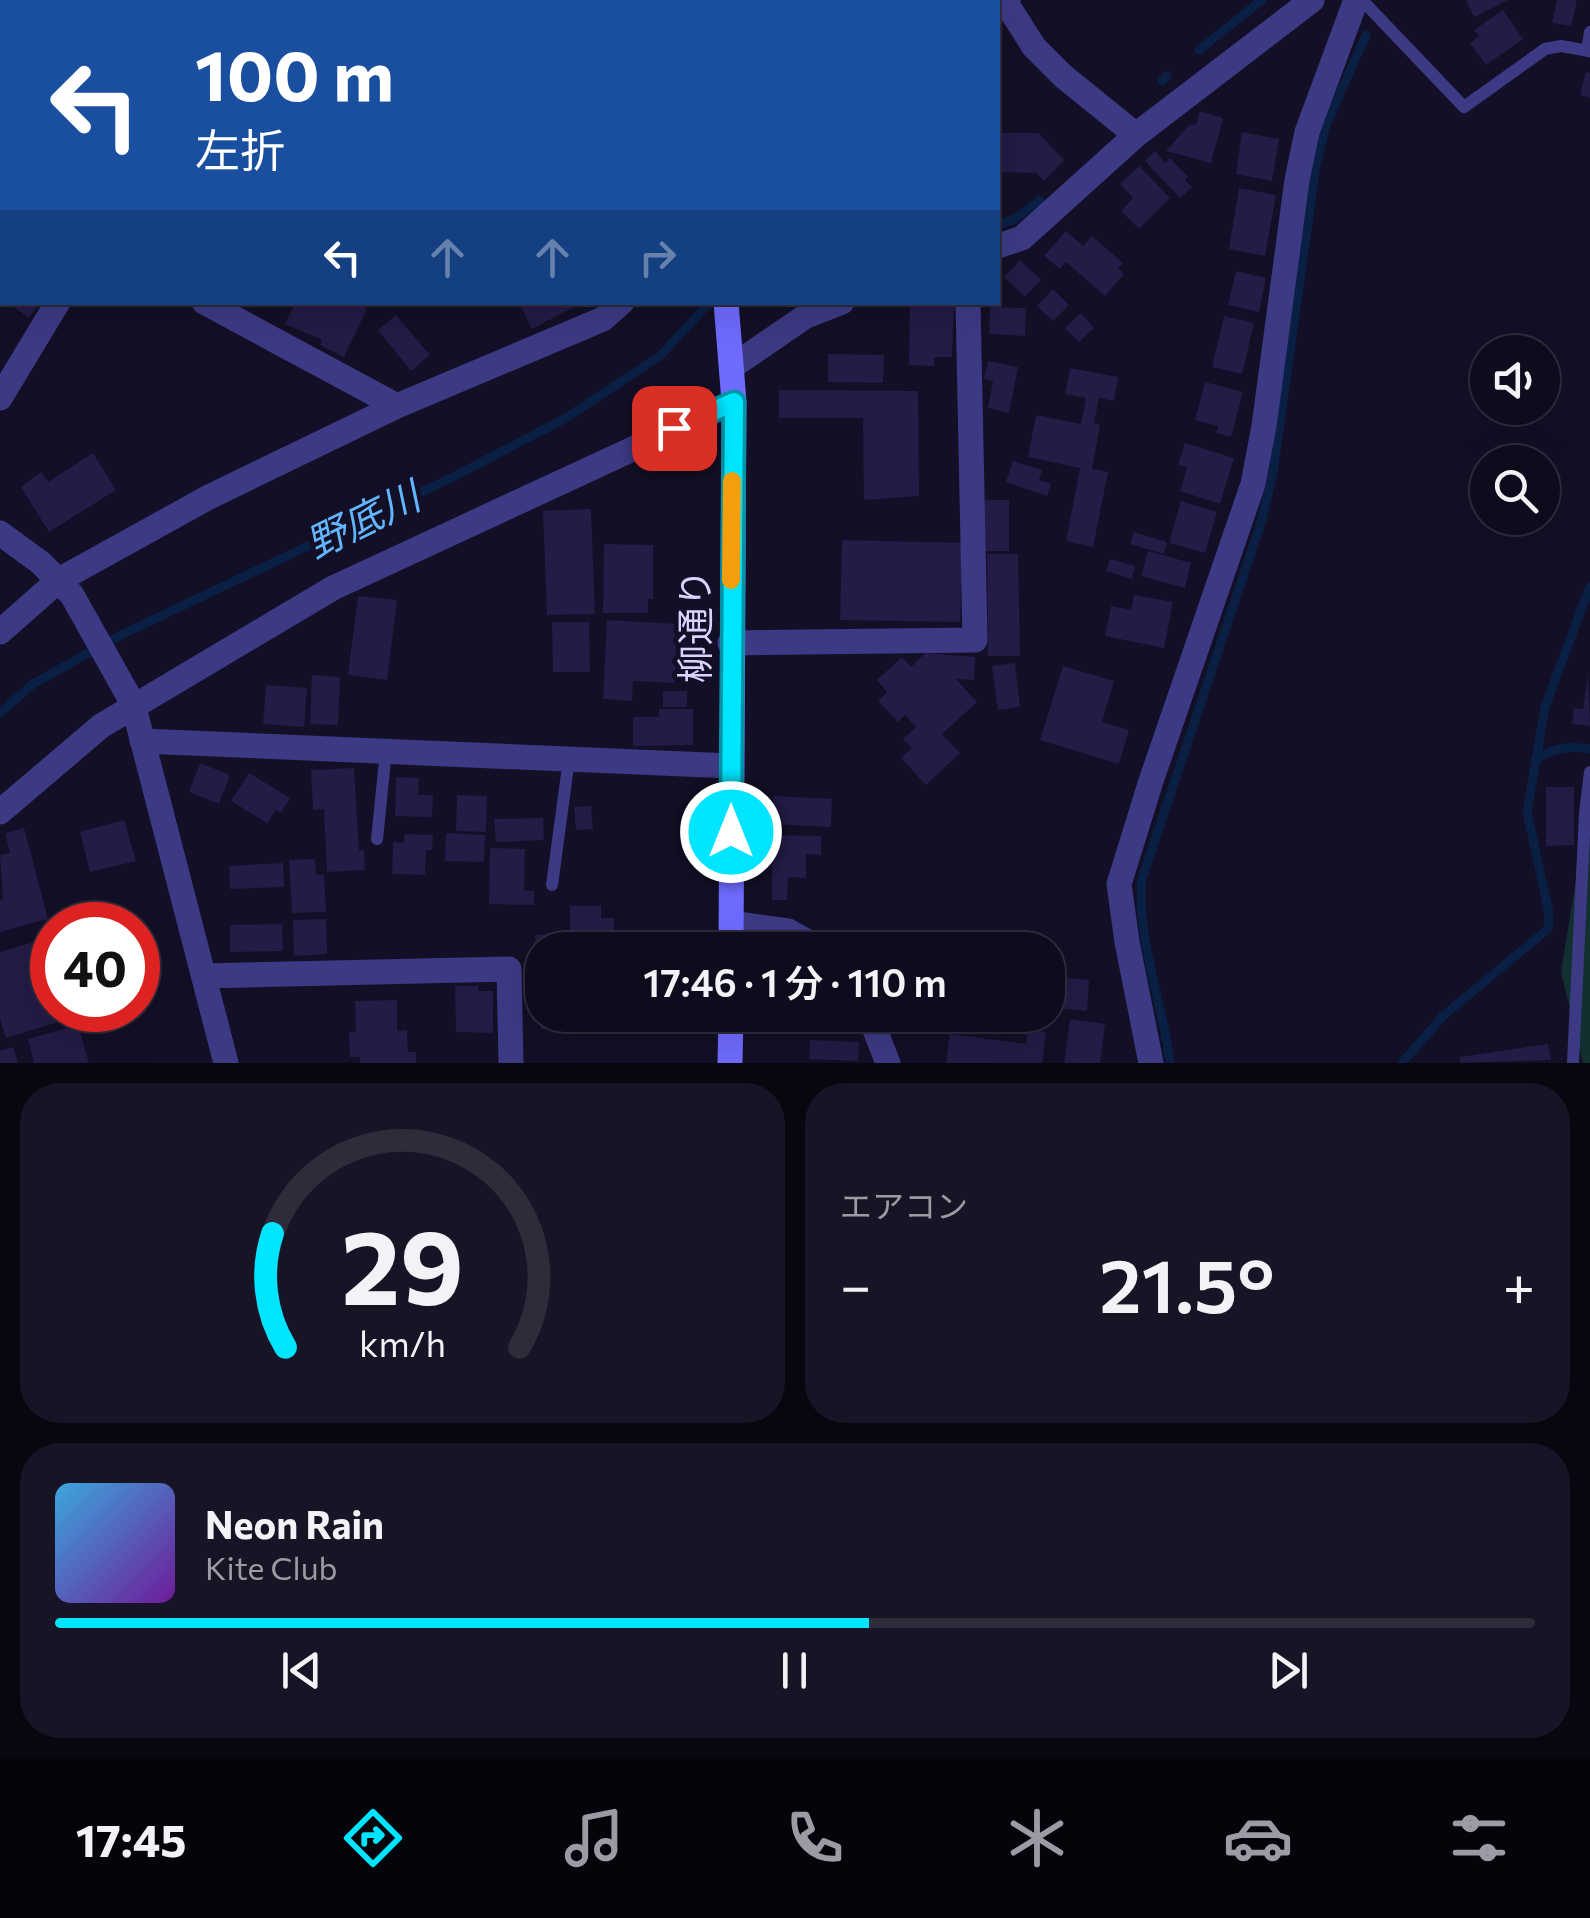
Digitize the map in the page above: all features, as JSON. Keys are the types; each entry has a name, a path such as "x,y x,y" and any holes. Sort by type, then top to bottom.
{"street":[{"path":"1008,0 1034,47 1063,76 1136,134"},
{"path":"1151,1063 1126,942 1119,884 1150,781 1253,484 1307,132 1359,0"},
{"path":"1000,245 1022,238 1136,134 1306,2"},
{"path":"0,398 56,305"},
{"path":"210,305 397,406"},
{"name":"柳通り","path":"726,305 734,402 731,932"},
{"path":"732,355 834,305"},
{"path":"730,643 974,640 968,305"},
{"path":"0,632 209,497 606,308"},
{"path":"0,812 100,726 129,694 332,588 734,402"},
{"path":"0,533 66,588 129,694 226,1063"},
{"path":"142,741 731,766"},
{"path":"731,923 791,932"},
{"path":"204,976 509,969 511,1063"},
{"path":"730,1032 730,1063"},
{"path":"876,1032 888,1063"}],"lane":[{"path":"1359,0 1464,107 1545,49 1561,46 1588,51 1590,32"},
{"path":"376,839 386,751"},
{"path":"552,886 570,759"},
{"path":"1574,1063 1584,813 1590,772"}],"green space":[{"path":"1590,794 1590,1063 1583,1063 1561,972"}],"building":[{"path":"1466,0 1508,0 1474,17"},
{"path":"1557,0 1577,0 1571,26 1552,23"},
{"path":"1503,10 1523,39 1486,65 1470,43 1479,36 1474,30"},
{"path":"1586,72 1590,73 1590,98 1580,95"},
{"path":"1200,111 1223,118 1211,163 1166,151 1190,124 1196,125"},
{"path":"1242,132 1279,139 1272,181 1236,174"},
{"path":"1000,133 1038,133 1064,160 1044,181 1036,173 1000,172"},
{"path":"1155,151 1165,163 1170,158 1188,177 1185,180 1192,187 1180,198 1145,161"},
{"path":"1139,166 1170,198 1139,229 1121,211 1133,198 1120,184"},
{"path":"1239,188 1276,195 1265,256 1229,249"},
{"path":"1066,231 1083,246 1092,236 1123,263 1118,269 1124,274 1105,296 1066,262 1060,269 1044,256"},
{"path":"1020,260 1041,280 1025,297 1004,277"},
{"path":"1236,271 1266,278 1259,312 1228,305"},
{"path":"1053,289 1069,305 1053,321 1037,306"},
{"path":"11,305 38,305 29,318"},
{"path":"294,305 359,305 367,309 344,357 320,345 322,340 285,324"},
{"path":"520,305 576,305 576,306 532,329"},
{"path":"910,305 954,305 952,357 934,357 934,366 909,365"},
{"path":"990,307 1026,308 1025,336 989,334"},
{"path":"1081,313 1094,328 1079,342 1065,328"},
{"path":"396,315 430,355 411,371 378,330"},
{"path":"1224,316 1254,323 1242,374 1212,367"},
{"path":"828,354 884,355 883,383 828,382"},
{"path":"988,361 1018,367 1009,413 988,408 993,381 984,379"},
{"path":"1070,368 1118,377 1114,401 1099,398 1094,423 1100,425 1092,469 1108,472 1093,547 1066,541 1080,468 1028,457 1036,415 1081,424 1086,398 1065,394"},
{"path":"1205,382 1243,392 1231,437 1216,433 1218,426 1195,420"},
{"path":"779,390 918,391 919,496 864,500 863,418 779,418"},
{"path":"1185,443 1234,458 1220,504 1180,491 1187,467 1178,465"},
{"path":"93,453 116,490 49,532 21,487 41,472 48,482"},
{"path":"1013,461 1042,470 1039,480 1051,484 1047,496 1006,482"},
{"path":"985,500 1009,500 1009,551 985,551"},
{"path":"1181,501 1217,512 1205,553 1169,543"},
{"path":"591,509 595,614 547,615 543,511"},
{"path":"1134,532 1167,542 1164,554 1130,544"},
{"path":"842,540 962,543 960,622 840,620"},
{"path":"604,544 653,545 653,599 648,599 648,613 603,613"},
{"path":"1148,551 1191,563 1185,588 1141,576"},
{"path":"987,554 1018,554 1020,656 988,656"},
{"path":"1110,559 1135,566 1132,579 1106,571"},
{"path":"1134,595 1173,602 1164,648 1105,636 1111,606 1131,610"},
{"path":"358,596 397,600 387,680 348,675"},
{"path":"607,620 679,624 675,683 633,681 632,701 603,699"},
{"path":"552,622 589,622 590,672 553,672"},
{"path":"925,653 975,657 974,680 956,679 977,702 942,734 960,753 926,785 901,758 912,748 903,739 916,727 905,715 898,722 878,701 887,692 877,680 902,657 911,667"},
{"path":"1015,663 1020,707 998,710 992,666"},
{"path":"1063,666 1114,681 1102,722 1129,730 1119,764 1040,740"},
{"path":"1588,674 1590,726 1572,724 1574,708 1583,709"},
{"path":"312,675 340,677 338,725 310,724"},
{"path":"266,685 307,688 304,727 263,724"},
{"path":"663,691 687,691 687,707 663,707"},
{"path":"659,709 693,709 693,745 633,746 633,717 659,717"},
{"path":"200,763 230,775 219,804 189,792"},
{"path":"354,768 359,850 364,850 365,870 327,872 324,809 313,810 311,770"},
{"path":"249,773 290,798 281,813 276,810 267,823 231,801"},
{"path":"396,777 419,778 418,795 433,795 432,817 395,816"},
{"path":"1546,787 1574,787 1574,845 1546,846"},
{"path":"457,795 487,796 486,832 456,831"},
{"path":"774,796 832,799 831,827 772,824"},
{"path":"591,806 593,829 576,830 574,807"},
{"path":"543,818 544,840 496,842 494,819"},
{"path":"124,820 136,861 90,872 80,832"},
{"path":"24,828 44,902 30,902 30,924 0,932 0,855 10,853 5,833"},
{"path":"446,833 485,835 484,862 445,861"},
{"path":"405,834 433,835 432,850 426,850 425,875 392,874 393,842 404,843"},
{"path":"772,835 821,836 821,855 806,854 806,878 788,877 787,900 772,900"},
{"path":"490,848 525,849 524,891 534,891 534,905 489,904"},
{"path":"315,859 316,875 324,875 326,912 292,913 289,860"},
{"path":"283,863 284,887 230,889 229,866"},
{"path":"570,906 601,906 601,918 614,918 614,930 638,932 570,932"},
{"path":"326,919 327,954 294,956 293,920"},
{"path":"282,924 283,951 230,952 230,925"},
{"path":"30,943 30,1031 6,1038 0,1019 0,952"},
{"path":"1065,978 1089,980 1087,1011 1065,1009"},
{"path":"455,986 478,986 478,991 493,991 493,1033 456,1032"},
{"path":"397,1000 397,1031 407,1030 408,1052 416,1052 416,1063 360,1063 360,1057 350,1057 349,1032 356,1032 355,1001"},
{"path":"1070,1019 1105,1024 1100,1063 1064,1063"},
{"path":"53,1032 80,1032 89,1063 34,1063 28,1039"},
{"path":"1028,1032 1046,1032 1042,1063 946,1063 950,1034 1026,1044"},
{"path":"810,1040 859,1042 858,1061 809,1059"},
{"path":"1548,1044 1551,1060 1460,1063 1460,1057"},
{"path":"13,1047 18,1063 0,1063 0,1051"}],"waterway":[{"path":"1199,50 1262,0"},
{"path":"1170,1063 1146,947 1142,879 1262,520 1273,473 1316,165 1326,125 1366,35"},
{"path":"1162,81 1167,76"},
{"path":"1000,224 1015,219 1040,200"},
{"name":"野底川","path":"0,713 33,684 121,635 453,477 564,419 660,356 707,305"},
{"path":"1402,1063 1443,1016 1548,929 1549,913 1527,812 1545,707 1590,586"},
{"path":"1535,760 1562,748 1590,749"}],"slow traffic":[{"path":"731,580 732,481"}],"route":[{"path":"674,428 734,402 731,832"}]}
